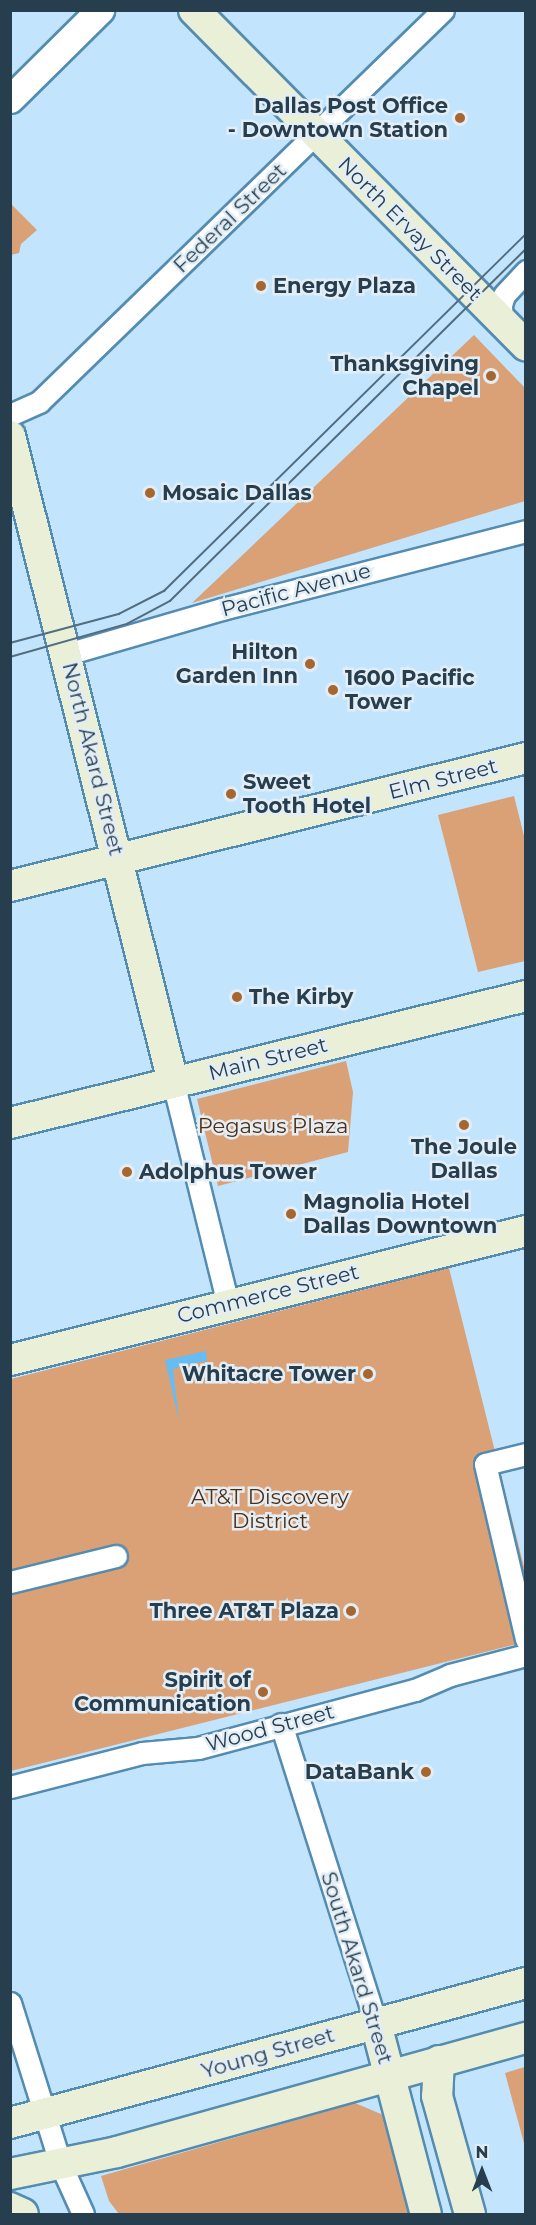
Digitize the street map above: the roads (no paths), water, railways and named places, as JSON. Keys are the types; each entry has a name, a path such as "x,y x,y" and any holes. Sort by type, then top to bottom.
{"main road":[{"name":"North Ervay Street","path":"194,10 525,345"},
{"name":"North Akard Street","path":"10,436 67,654 173,1082"},
{"name":"Elm Street","path":"10,886 525,758"},
{"name":"Main Street","path":"10,1123 525,996"},
{"name":"Commerce Street","path":"10,1360 525,1231"},
{"name":"Young Street","path":"10,2123 525,1983"},
{"name":"South Akard Street","path":"375,2024 426,2214"},
{"path":"10,2174 117,2152 525,2038"},
{"path":"439,2061 437,2096 470,2214"},
{"path":"10,2208 23,2214"}],"street":[{"path":"10,99 100,10"},
{"name":"Federal Street","path":"10,415 39,402 443,10"},
{"path":"502,321 501,305 504,295 525,271"},
{"name":"Pacific Avenue","path":"67,654 222,609 525,531"},
{"path":"173,1082 228,1305"},
{"path":"525,1454 485,1464 525,1639"},
{"path":"10,1582 116,1556"},
{"name":"Wood Street","path":"10,1787 142,1753 198,1748 415,1690 459,1672 525,1655"},
{"name":"South Akard Street","path":"281,1724 375,2024"},
{"path":"10,2003 60,2163 83,2214"}],"water":[{"path":"206,1351 209,1379 205,1361 173,1369 179,1421 165,1360"}],"tram line":[{"path":"10,643 119,614 164,591 526,234"},
{"path":"10,657 127,624 170,601 526,249"}],"place":[{"name":"Dallas Post Office - Downtown Station","path":"460,118"},
{"name":"Energy Plaza","path":"261,286"},
{"name":"Thanksgiving Chapel","path":"491,376"},
{"name":"Mosaic Dallas","path":"150,493"},
{"name":"Hilton Garden Inn","path":"310,664"},
{"name":"1600 Pacific Tower","path":"333,690"},
{"name":"Sweet Tooth Hotel","path":"231,794"},
{"name":"The Kirby","path":"237,997"},
{"name":"The Joule Dallas","path":"464,1125"},
{"name":"Adolphus Tower","path":"127,1172"},
{"name":"Magnolia Hotel Dallas Downtown","path":"291,1214"},
{"name":"Whitacre Tower","path":"368,1374"},
{"name":"Three AT&T Plaza","path":"351,1611"},
{"name":"Spirit of Communication","path":"263,1692"},
{"name":"DataBank","path":"426,1772"}],"park label":[{"name":"Pegasus Plaza","path":"273,1126"},
{"name":"AT&T Discovery District","path":"270,1509"}]}
